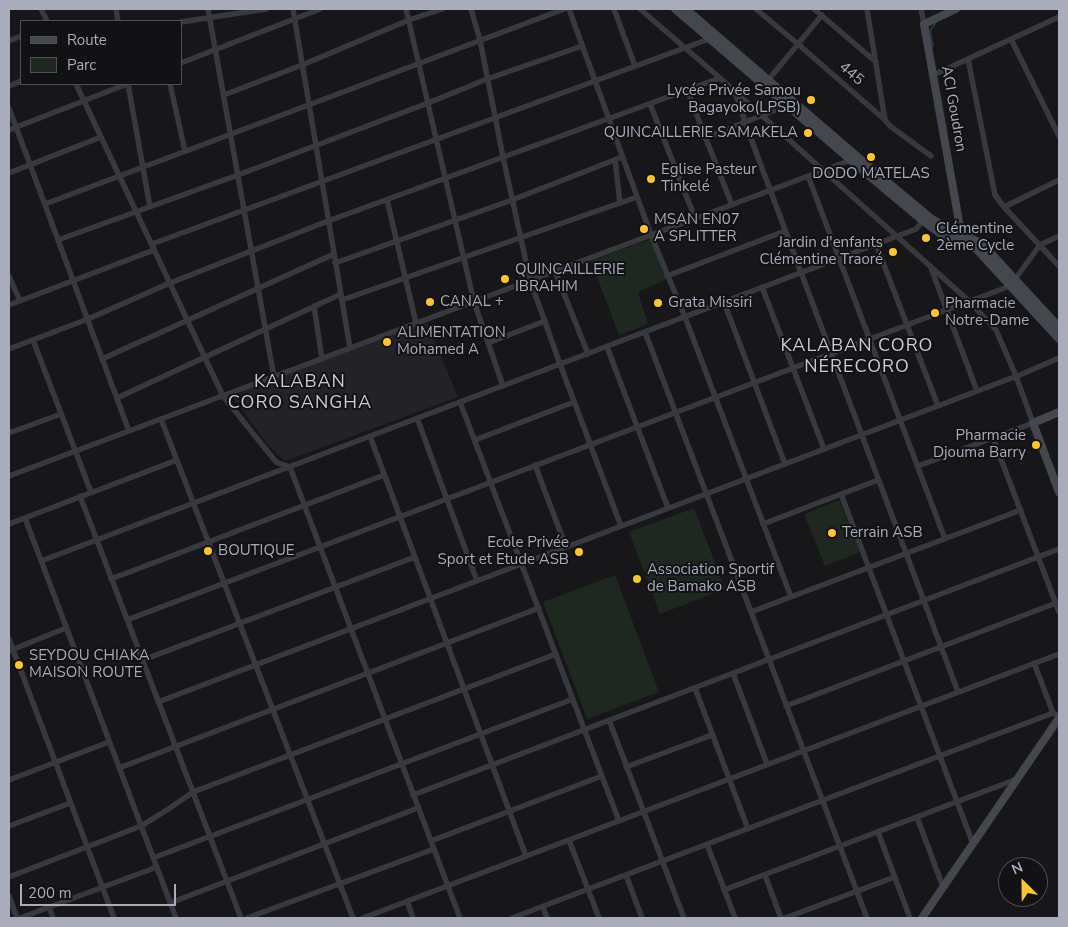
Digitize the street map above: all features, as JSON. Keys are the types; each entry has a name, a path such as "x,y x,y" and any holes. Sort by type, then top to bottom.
{"main road":[{"path":"675,9 924,221 941,234 960,237"},
{"path":"924,24 956,9"},
{"path":"689,10 873,170 932,218 976,249 1013,282 1059,328"},
{"name":"ACI Goudron","path":"924,24 960,237"},
{"path":"1013,282 1059,339"},
{"path":"1059,412 1033,423 1059,492"},
{"path":"922,918 1018,778 1057,716"}],"street":[{"path":"208,9 274,377"},
{"path":"182,22 266,9"},
{"path":"293,9 350,348"},
{"path":"182,63 320,9"},
{"path":"406,9 474,302 503,386"},
{"path":"224,95 302,65 409,20 442,9"},
{"path":"470,9 480,40 530,280 621,526"},
{"path":"44,204 564,9"},
{"path":"569,9 651,235 685,317 791,597"},
{"path":"614,9 635,66"},
{"path":"640,9 686,47 969,301 996,330 1016,376 1033,423 918,466"},
{"path":"814,9 876,62"},
{"path":"867,9 885,120"},
{"path":"921,9 924,24"},
{"name":"445","path":"759,10 890,126 931,156"},
{"path":"769,80 822,15"},
{"path":"933,74 1059,19"},
{"path":"9,305 73,281 244,210 709,39"},
{"path":"1011,39 1059,136"},
{"path":"58,240 238,175 487,78 582,46"},
{"path":"968,59 995,195 1059,266"},
{"path":"9,349 88,319 170,283 328,221 720,78"},
{"path":"76,85 224,396 276,462 290,467"},
{"path":"9,130 125,85"},
{"path":"128,85 150,207"},
{"path":"170,85 185,151"},
{"path":"686,90 732,205"},
{"path":"734,90 958,692"},
{"path":"650,104 695,218"},
{"path":"705,138 788,105"},
{"path":"9,108 129,431"},
{"path":"9,173 101,137"},
{"path":"336,262 512,200 622,157"},
{"path":"615,160 620,203"},
{"path":"9,476 851,160"},
{"path":"808,176 945,539"},
{"path":"1004,207 1059,180"},
{"path":"117,398 314,306 405,278 637,197"},
{"path":"387,200 416,323"},
{"path":"41,561 916,229 924,221"},
{"path":"667,276 785,231"},
{"path":"127,620 969,301 1013,282 1040,245 1059,236"},
{"path":"876,244 938,406"},
{"path":"102,359 334,254"},
{"path":"930,266 977,391"},
{"path":"555,271 588,354"},
{"path":"9,276 20,301"},
{"path":"762,288 824,449"},
{"path":"724,302 785,464"},
{"path":"314,306 322,359"},
{"path":"488,343 545,321"},
{"path":"645,332 867,918"},
{"path":"33,340 91,492"},
{"path":"606,346 668,508"},
{"path":"158,702 938,406 1059,358"},
{"path":"460,402 619,821"},
{"path":"475,440 574,402"},
{"path":"9,433 61,414"},
{"path":"417,418 477,581"},
{"path":"161,419 353,918"},
{"path":"370,436 526,856"},
{"path":"993,438 1059,612"},
{"path":"9,524 177,460"},
{"path":"535,465 566,547"},
{"path":"290,467 460,918"},
{"path":"112,579 384,475"},
{"path":"763,524 878,480"},
{"path":"841,494 973,844"},
{"path":"80,496 241,918"},
{"path":"751,612 1021,510"},
{"path":"25,518 176,918"},
{"path":"413,795 1059,549"},
{"path":"143,660 415,557"},
{"path":"786,706 1056,603"},
{"path":"119,768 538,608"},
{"path":"11,651 66,628"},
{"path":"9,639 11,651 114,918"},
{"path":"9,877 141,826 193,792 556,654"},
{"path":"362,918 1059,654"},
{"path":"512,918 940,756 1057,716 1034,663"},
{"path":"733,673 768,764"},
{"path":"694,688 748,829"},
{"path":"153,858 573,699"},
{"path":"609,720 684,918"},
{"path":"626,767 712,735"},
{"path":"9,780 110,742"},
{"path":"431,841 602,776"},
{"path":"724,890 1018,778"},
{"path":"9,826 70,802"},
{"path":"170,903 418,808"},
{"path":"917,817 943,887"},
{"path":"878,832 910,918"},
{"path":"569,840 599,918"},
{"path":"707,844 735,918"},
{"path":"247,918 434,849"},
{"path":"9,896 19,918 157,867"},
{"path":"626,875 642,918"},
{"path":"765,875 783,918 895,876"},
{"path":"407,901 413,918"},
{"path":"49,907 53,918"},
{"path":"543,907 547,918"}],"shaded area":[{"path":"426,321 458,397 285,461 268,445 233,398 254,385"}],"green space":[{"path":"651,239 667,279 638,292 648,324 619,335 591,261"},
{"name":"Terrain ASB","path":"839,500 860,552 825,566 804,514"},
{"path":"694,508 725,589 660,614 629,532"},
{"path":"615,575 659,692 587,719 543,602"}],"waterway":[{"path":"933,46 930,31 936,22"}],"place":[{"name":"Lycée Privée Samou Bagayoko(LPSB)","path":"811,100"},
{"name":"QUINCAILLERIE SAMAKELA","path":"808,133"},
{"name":"DODO MATELAS","path":"871,157"},
{"name":"Eglise Pasteur Tinkelé","path":"651,179"},
{"name":"MSAN EN07 A SPLITTER","path":"644,229"},
{"name":"Clémentine 2ème Cycle","path":"926,238"},
{"name":"Jardin d'enfants Clémentine Traoré","path":"893,252"},
{"name":"QUINCAILLERIE IBRAHIM","path":"505,279"},
{"name":"CANAL +","path":"430,302"},
{"name":"Grata Missiri","path":"658,303"},
{"name":"Pharmacie Notre-Dame","path":"935,313"},
{"name":"ALIMENTATION Mohamed A","path":"387,342"},
{"name":"Pharmacie Djouma Barry","path":"1036,445"},
{"name":"Terrain ASB","path":"832,533"},
{"name":"BOUTIQUE","path":"208,551"},
{"name":"Ecole Privée Sport et Etude ASB","path":"579,552"},
{"name":"Association Sportif de Bamako ASB","path":"637,579"},
{"name":"SEYDOU CHIAKA MAISON ROUTE","path":"19,665"}],"district":[{"name":"KALABAN CORO NÉRECORO","path":"857,357"},
{"name":"KALABAN CORO SANGHA","path":"300,393"}]}
